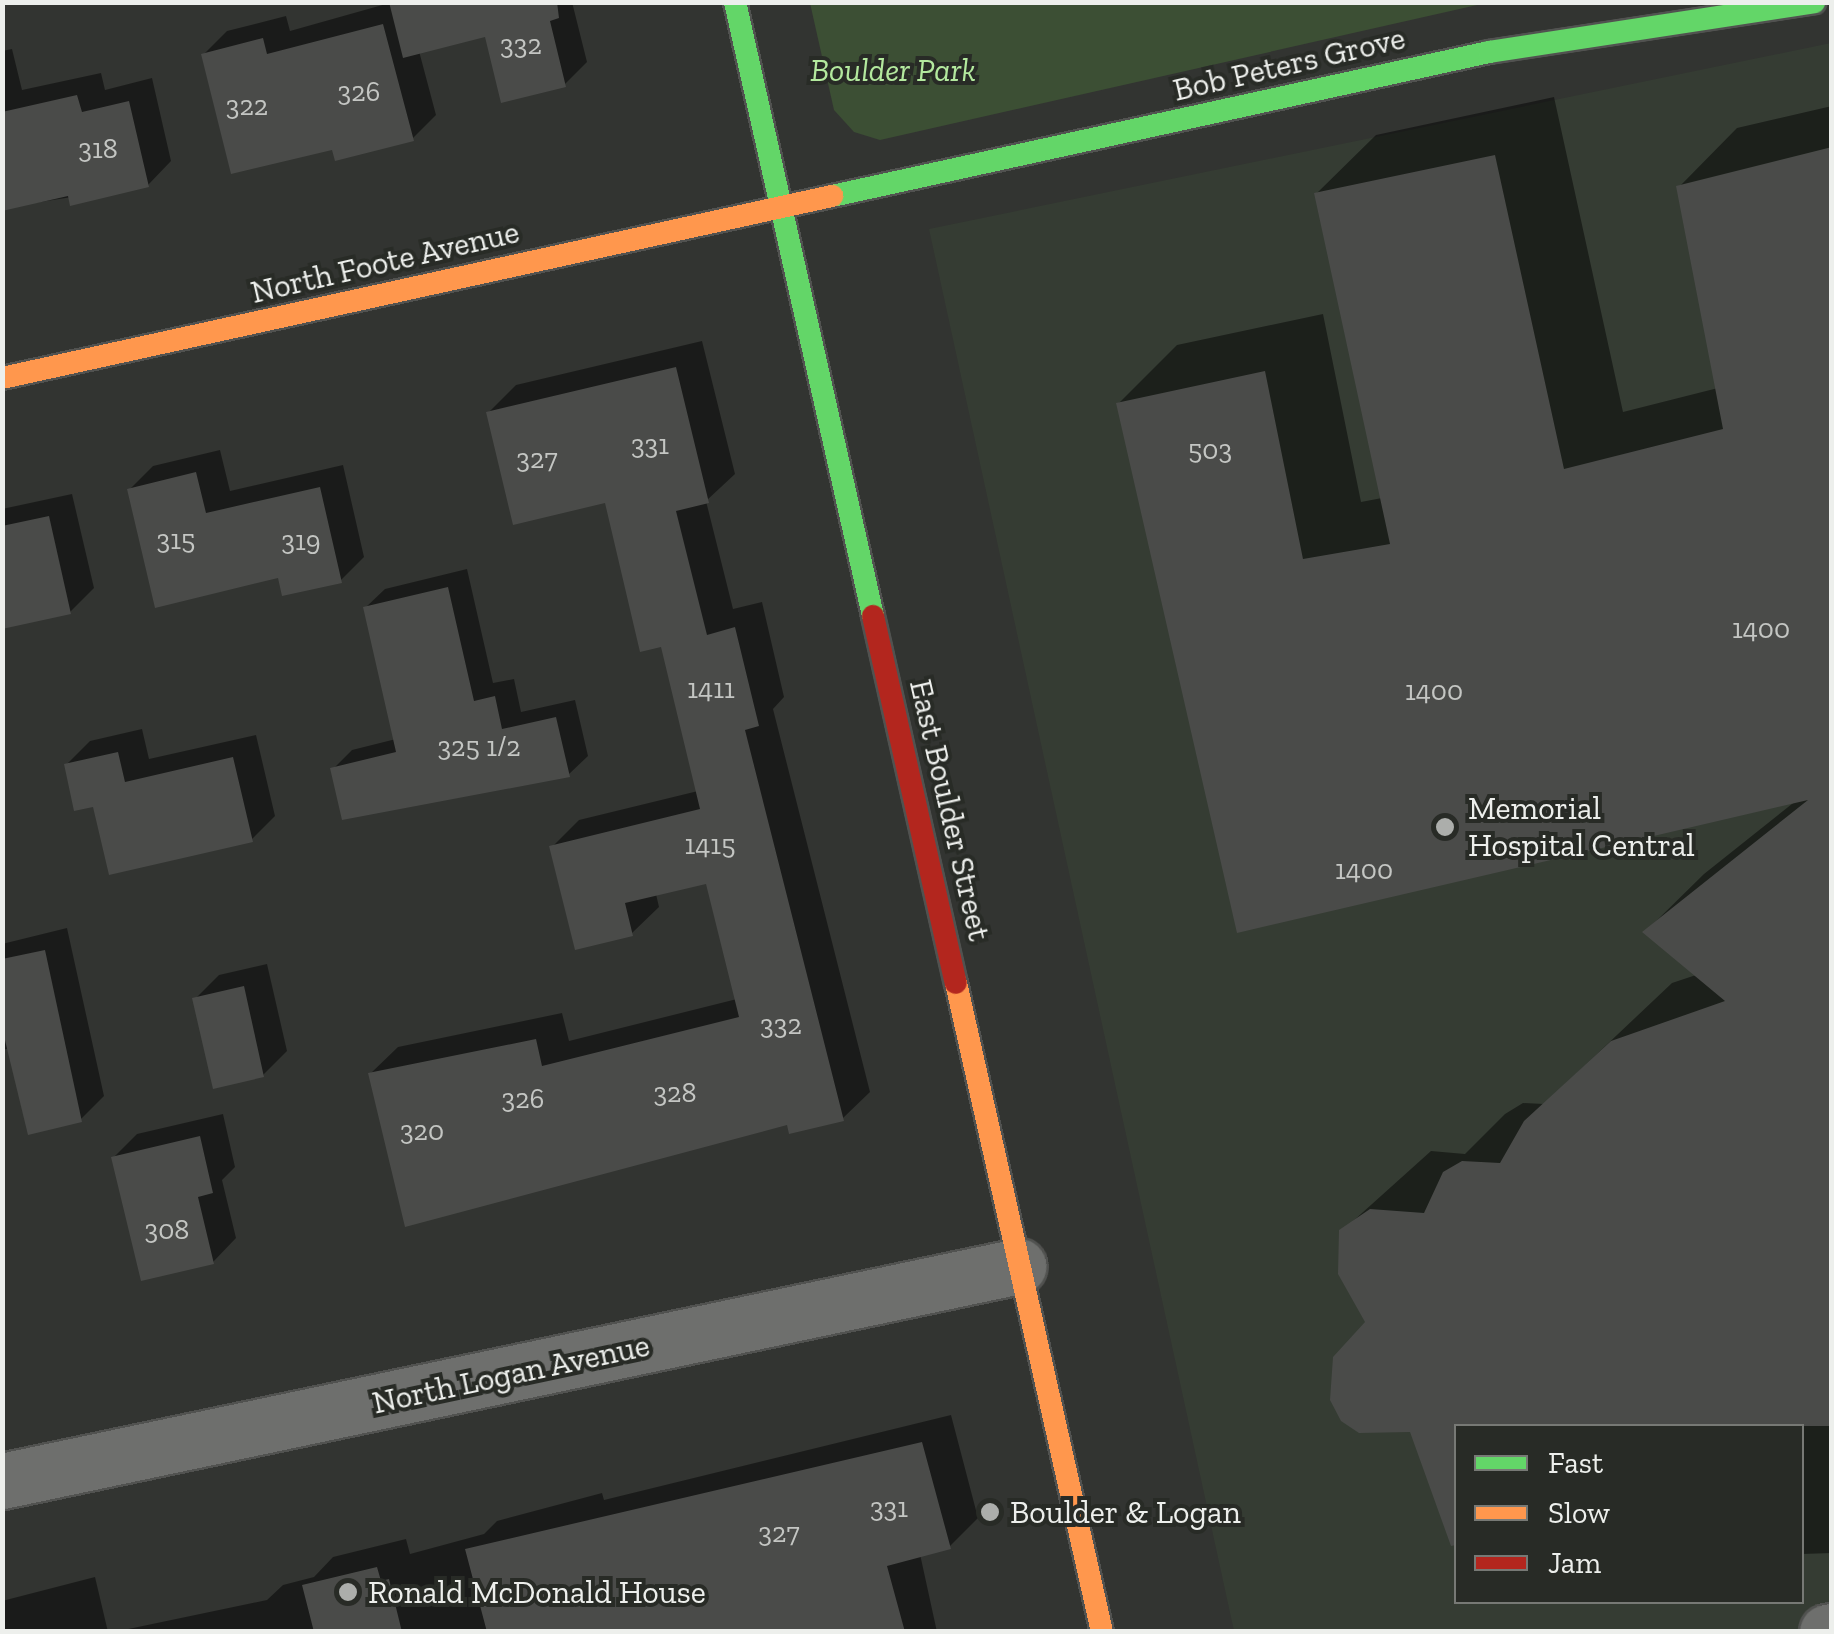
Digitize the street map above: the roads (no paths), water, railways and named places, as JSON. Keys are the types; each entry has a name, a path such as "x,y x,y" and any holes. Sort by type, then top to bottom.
{"street":[{"name":"East Boulder Street","path":"735,2 1102,1632"},
{"name":"Bob Peters Grove","path":"781,206 1489,52 1814,2"},
{"name":"North Foote Avenue","path":"2,378 781,206"},
{"name":"North Logan Avenue","path":"2,1481 1019,1266"}],"place":[{"name":"Memorial Hospital Central","path":"1445,827"},
{"name":"Boulder & Logan","path":"990,1512"},
{"name":"Ronald McDonald House","path":"348,1592"}],"park label":[{"name":"Boulder Park","path":"893,70"}]}
